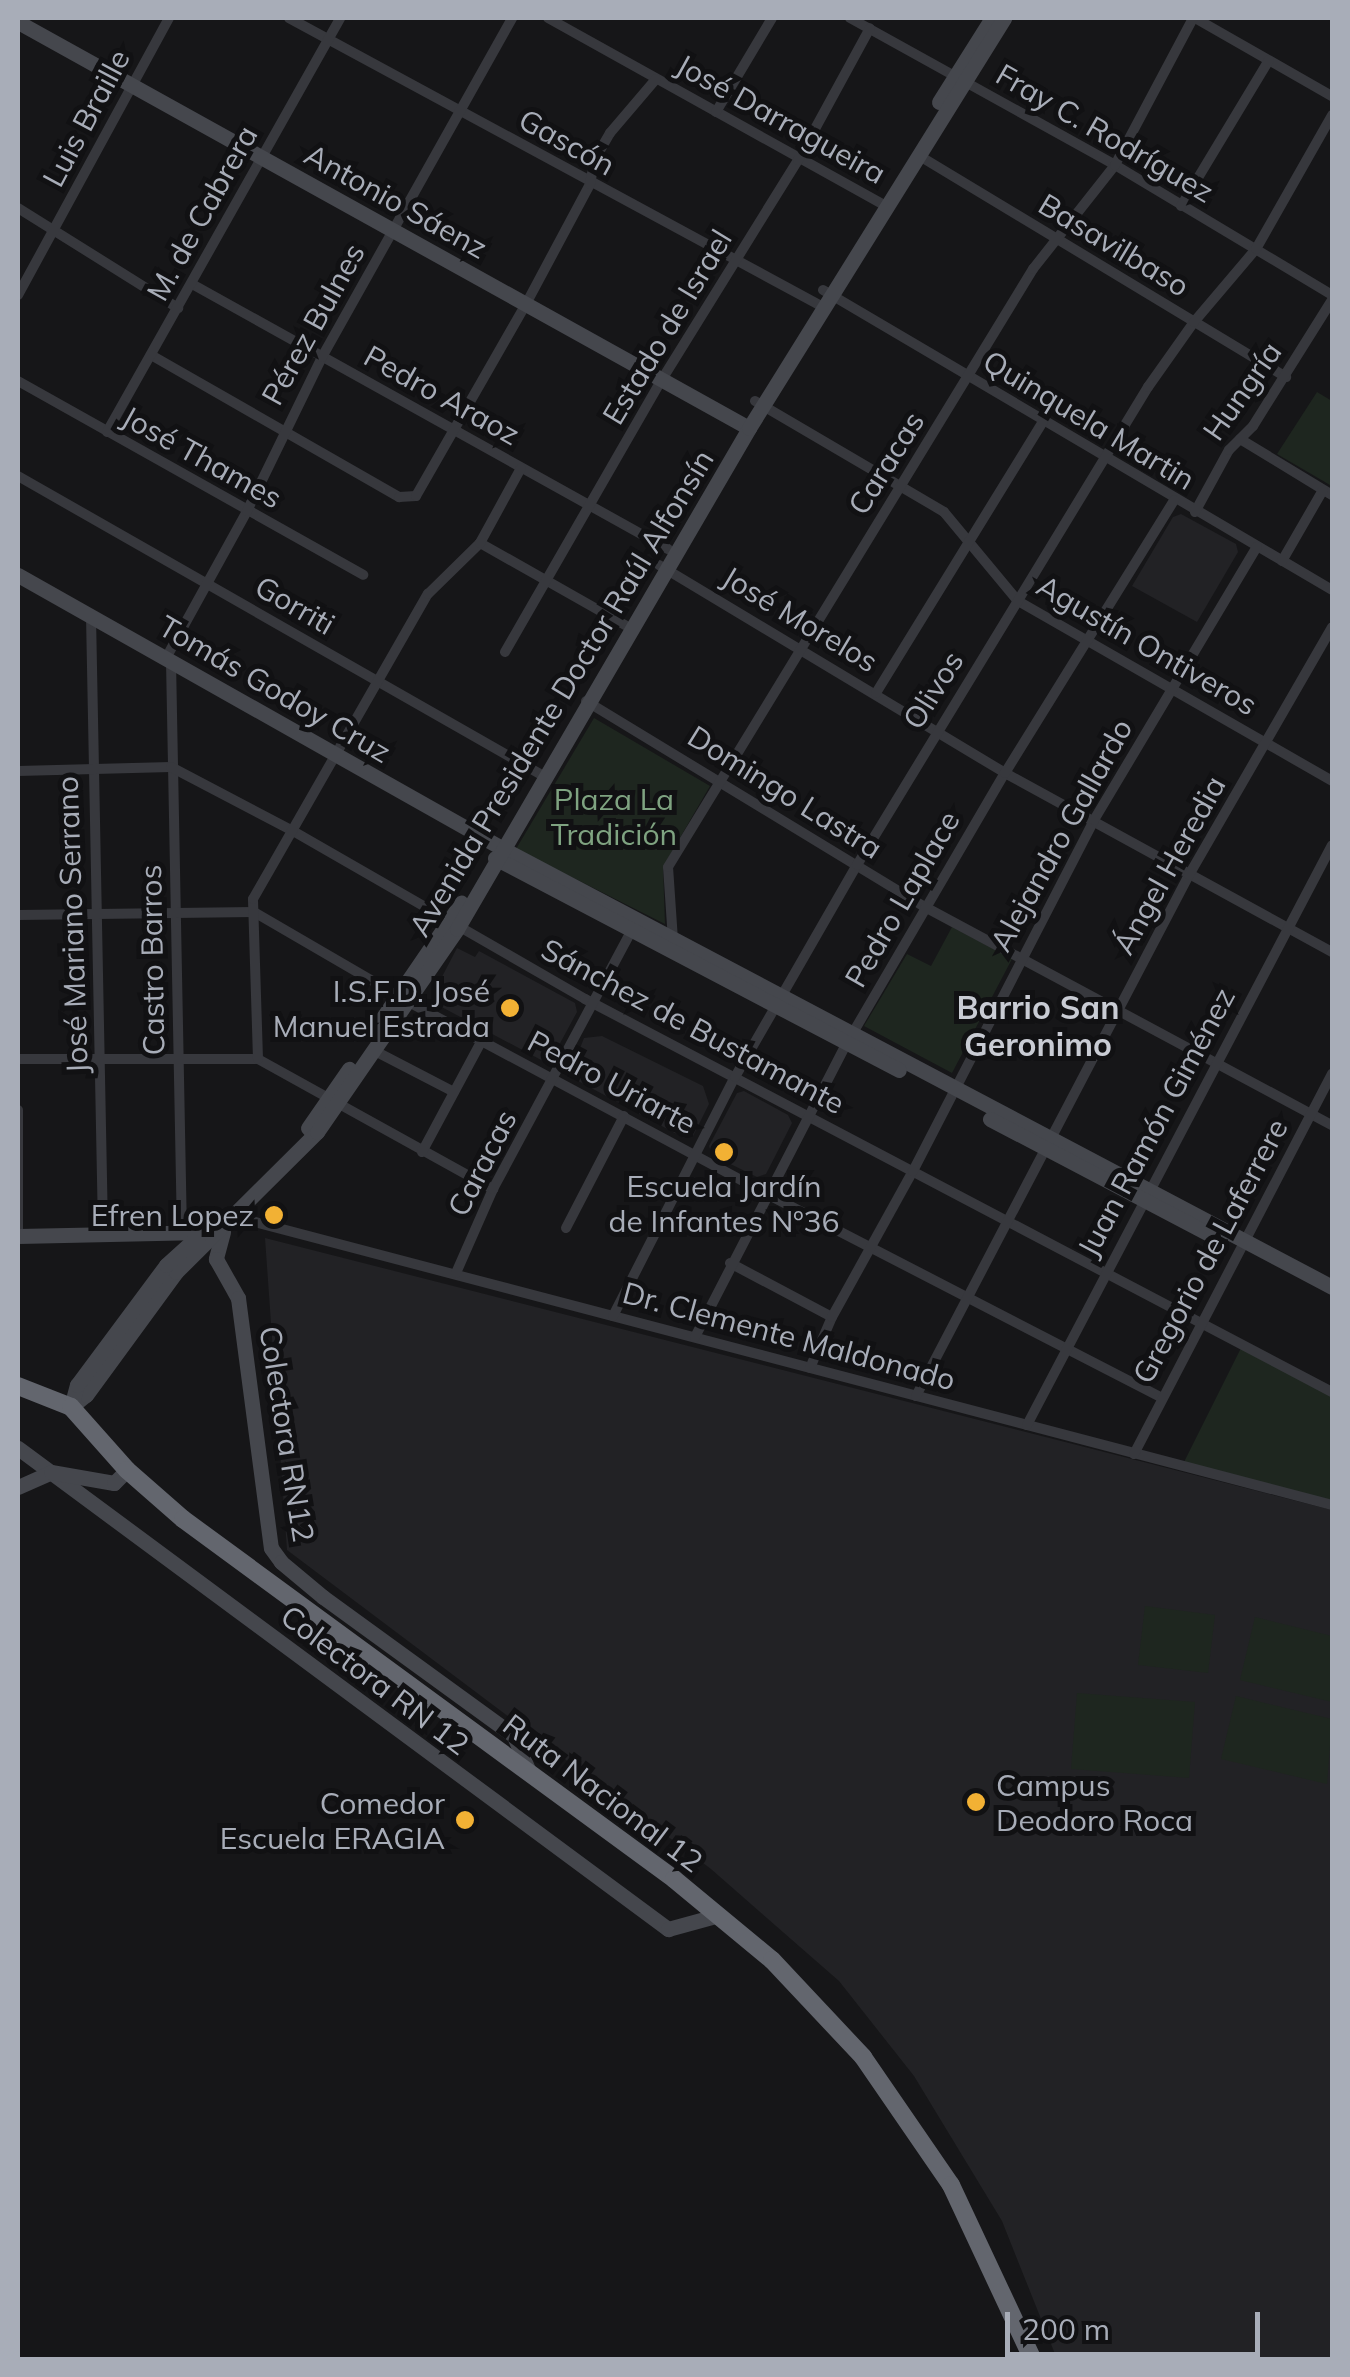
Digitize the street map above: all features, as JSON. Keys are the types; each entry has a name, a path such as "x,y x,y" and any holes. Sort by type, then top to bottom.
{"highway":[{"name":"Ruta Nacional 12","path":"18,1386 71,1407 127,1470 198,1530 719,1915 814,2001 888,2091 951,2186 1033,2360"}],"main road":[{"name":"Avenida Presidente Doctor Raúl Alfonsín","path":"882,203 918,155 992,18"},
{"name":"Avenida Presidente Doctor Raúl Alfonsín","path":"196,1239 232,1216 317,1132 333,1101 454,925 758,403 960,77 1004,18"},
{"name":"Antonio Sáenz","path":"18,22 745,426"},
{"name":"Avenida Presidente Doctor Raúl Alfonsín","path":"587,702 625,624 745,426"},
{"name":"Tomás Godoy Cruz","path":"18,575 498,854 1244,1246"},
{"name":"Avenida Presidente Doctor Raúl Alfonsín","path":"71,1407 86,1395 196,1239 333,1101 373,1050 403,998"},
{"path":"220,1269 216,1249 232,1216"},
{"path":"18,1236 103,1232 196,1239"},
{"name":"Colectora RN12","path":"196,1239 238,1298 271,1548 280,1562 323,1597 514,1736 530,1774"},
{"path":"1244,1246 1332,1288"},
{"path":"1244,1246 1332,1298"},
{"name":"Colectora RN 12","path":"18,1448 668,1929 719,1915"},
{"path":"18,1487 50,1472 114,1483 127,1470"}],"street":[{"name":"Luis Braille","path":"18,295 170,18"},
{"name":"Gascón","path":"288,18 590,184 737,260 823,299"},
{"name":"M. de Cabrera","path":"107,432 340,18"},
{"name":"Pérez Bulnes","path":"168,659 247,511 322,357 512,18"},
{"name":"José Darragueira","path":"548,18 798,160 882,203"},
{"path":"716,112 772,18"},
{"path":"1194,18 1332,96"},
{"name":"Caracas","path":"672,943 668,866 1053,240 1115,165 1194,18"},
{"name":"Fray C. Rodríguez","path":"857,19 1115,165 1332,298"},
{"name":"Estado de Israel","path":"505,652 661,380 798,160 870,28"},
{"path":"1181,206 1269,60"},
{"path":"151,355 400,497 416,496 526,304 590,184 596,159 610,133 656,79"},
{"name":"Olivos","path":"614,1316 694,1154 856,864 1194,322 1256,249 1332,114"},
{"name":"Basavilbaso","path":"918,155 1053,240 1286,377"},
{"path":"18,208 178,308"},
{"name":"Pedro Araoz","path":"192,284 668,549"},
{"name":"Hungría","path":"1195,512 1228,450 1286,377 1332,298"},
{"name":"Quinquela Martin","path":"823,299 970,378 1332,590"},
{"name":"José Thames","path":"18,382 363,575"},
{"name":"Agustín Ontiveros","path":"758,403 944,512 1018,601 1332,781"},
{"path":"876,693 1042,422"},
{"path":"1240,439 1328,492 1282,560"},
{"path":"258,1059 252,899 428,594 480,543 521,468"},
{"name":"Gorriti","path":"18,476 543,776"},
{"name":"Pedro Laplace","path":"694,1337 850,1038 1005,773 1174,500"},
{"path":"480,543 625,624"},
{"name":"Alejandro Gallardo","path":"810,1368 832,1316 913,1171 1094,820 1257,547"},
{"name":"José Morelos","path":"663,567 1005,773 1332,952"},
{"name":"José Mariano Serrano","path":"91,616 103,1232"},
{"name":"Ángel Heredia","path":"916,1396 1189,875 1332,626"},
{"name":"Castro Barros","path":"168,659 178,913 178,1061 196,1239"},
{"name":"Domingo Lastra","path":"587,702 925,908 1332,1124"},
{"path":"18,770 171,766"},
{"name":"Sánchez de Bustamante","path":"171,766 594,1004 1332,1392"},
{"name":"Juan Ramón Giménez","path":"1026,1424 1332,844"},
{"path":"18,915 254,912"},
{"name":"Pedro Uriarte","path":"254,912 403,998 767,1194 1160,1398"},
{"name":"Caracas","path":"456,1273 493,1189 635,924"},
{"path":"422,1152 482,1040"},
{"path":"373,1050 454,1092"},
{"path":"18,1058 258,1059 493,1189"},
{"name":"Gregorio de Laferrere","path":"1134,1454 1332,1072"},
{"path":"18,1110 18,1236"},
{"path":"566,1228 624,1116"},
{"name":"Dr. Clemente Maldonado","path":"232,1216 1332,1505"},
{"path":"730,1264 832,1316"}],"shaded area":[{"path":"1181,514 1236,544 1238,552 1197,622 1132,586 1173,517"},
{"name":"I.S.F.D. José Manuel Estrada","path":"457,948 475,957 479,951 575,1003 577,1012 552,1058 543,1061 436,1004 433,994"},
{"path":"602,1036 703,1086 709,1104 693,1136 684,1138 569,1076 584,1038"},
{"path":"744,1091 788,1115 792,1123 766,1174 757,1177 712,1155 709,1146 737,1093"},
{"name":"Campus Deodoro Roca","path":"265,1238 1332,1510 1332,2359 1057,2359 1002,2221 914,2076 839,1981 711,1869 287,1550"}],"green space":[{"path":"1317,392 1332,401 1330,485 1277,454"},
{"name":"Plaza La Tradición","path":"594,718 710,786 663,867 665,924 516,849"},
{"path":"952,927 1012,959 952,1073 864,1026 907,954 931,966"},
{"path":"1243,1344 1332,1392 1332,1505 1182,1466"},
{"path":"1145,1606 1215,1615 1208,1673 1138,1665"},
{"path":"1255,1617 1332,1636 1332,1702 1240,1680"},
{"path":"1077,1693 1195,1702 1189,1778 1071,1769"},
{"path":"1236,1696 1332,1719 1327,1784 1221,1759"}],"place":[{"name":"I.S.F.D. José Manuel Estrada","path":"510,1008"},
{"name":"Escuela Jardín de Infantes Nº36","path":"724,1152"},
{"name":"Efren Lopez","path":"274,1215"},
{"name":"Campus Deodoro Roca","path":"976,1802"},
{"name":"Comedor Escuela ERAGIA","path":"465,1820"}],"district":[{"name":"Barrio San Geronimo","path":"1038,1026"}]}
